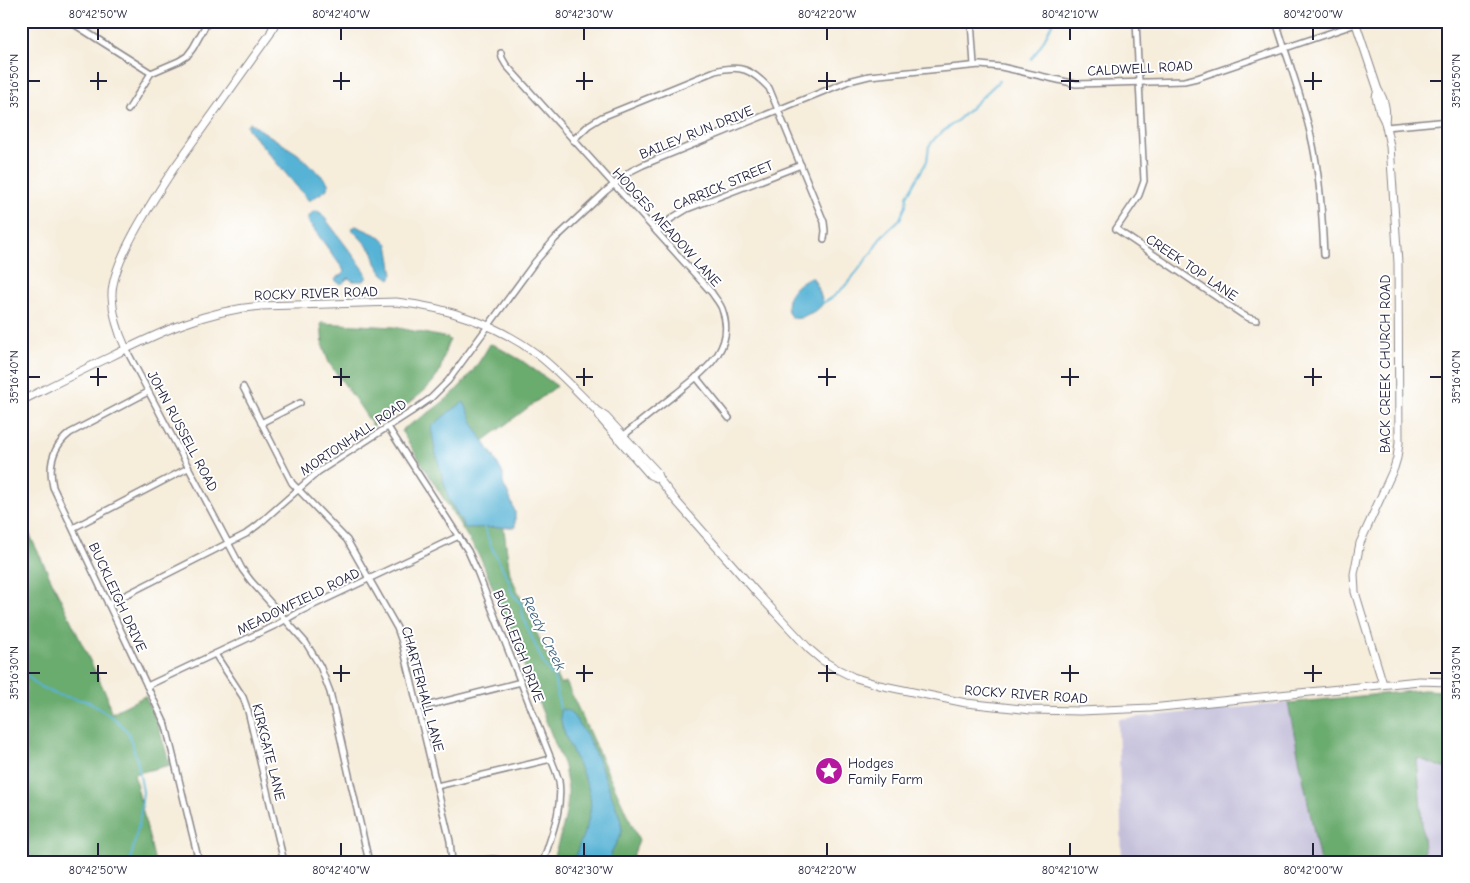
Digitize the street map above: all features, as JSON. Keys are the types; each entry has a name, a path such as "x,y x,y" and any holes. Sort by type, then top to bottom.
{"street":[{"path":"69,21 151,73"},
{"path":"128,110 151,73 187,56 208,21"},
{"name":"JOHN RUSSELL ROAD","path":"276,21 270,34 160,189 122,258 115,277 112,296 116,328 242,569 306,643 320,666 330,692 369,862"},
{"path":"971,21 974,65"},
{"path":"1136,21 1139,82"},
{"path":"1276,21 1303,106 1315,153 1320,192 1324,255"},
{"name":"CALDWELL ROAD","path":"974,65 1001,67 1076,84 1184,81 1357,22"},
{"name":"BACK CREEK CHURCH ROAD","path":"1357,22 1378,90 1376,97 1380,112 1386,125 1391,155 1398,263 1398,452 1389,481 1360,543 1354,574 1355,592 1383,684"},
{"name":"HODGES MEADOW LANE","path":"501,53 506,65 712,293 722,308 726,326 725,338 718,356 706,369 623,436"},
{"name":"BAILEY RUN DRIVE","path":"487,326 550,244 606,191 631,171 849,81 869,76 974,65"},
{"path":"573,140 589,125 602,117 715,71 726,68 743,69 758,76 769,88 824,222 824,239"},
{"name":"CREEK TOP LANE","path":"1139,82 1144,181 1139,195 1116,229 1242,315 1256,320"},
{"path":"1386,125 1449,121"},
{"name":"CARRICK STREET","path":"657,232 672,218 687,209 801,165"},
{"name":"ROCKY RIVER ROAD","path":"21,401 164,330 207,315 260,306 396,302 440,309 487,326 511,338 538,355 556,370 597,411 606,417 656,471 659,479 757,593 809,649 822,660 853,677 907,692 966,703 1005,708 1080,711 1151,708 1419,681 1449,682"},
{"name":"MORTONHALL ROAD","path":"108,604 246,534 318,472 431,398 448,381 487,326"},
{"path":"696,377 729,418"},
{"name":"CHARTERHALL LANE","path":"243,387 292,483 347,540 389,614 402,642 450,841 452,862"},
{"name":"BUCKLEIGH DRIVE","path":"148,392 70,433 54,451 50,467 53,487 166,726 199,862"},
{"path":"261,422 300,403"},
{"name":"ROCKY RIVER ROAD","path":"597,411 602,420 650,475 659,479"},
{"name":"BUCKLEIGH DRIVE","path":"388,427 468,550 551,759 558,780 560,796 558,817 543,862"},
{"path":"72,528 188,468"},
{"name":"MEADOWFIELD ROAD","path":"147,686 459,536"},
{"name":"KIRKGATE LANE","path":"215,654 243,697 248,711 284,862"},
{"path":"418,708 521,682"},
{"path":"437,786 551,759"},
{"path":"469,862 493,859 513,862"}],"shaded area":[{"path":"1288,703 1320,862 1122,862 1118,719"},
{"path":"1417,758 1449,770 1449,862 1425,862"}],"green space":[{"path":"321,323 394,327 450,340 439,372 431,384 408,404 373,426 329,363 323,347"},
{"path":"490,344 521,360 557,386 482,442 494,456 510,574 560,684 566,682 639,840 631,862 552,862 567,808 568,789 564,766 482,561 402,432 403,429 447,399 461,385 480,361"},
{"path":"28,531 107,696 111,713 145,696 158,725 170,765 134,774 155,862 21,862 21,535"},
{"path":"1423,690 1449,691 1449,770 1417,758 1425,862 1320,862 1288,703"}],"water":[{"path":"250,123 298,154 326,180 329,185 326,190 309,201 248,129 247,125"},
{"path":"317,211 321,213 365,271 367,277 364,281 353,281 348,278 342,284 335,280 344,273 343,269 308,221 311,214"},
{"path":"356,226 381,237 388,244 393,274 390,279 383,274 376,263 373,252 351,228"},
{"path":"813,278 823,303 819,308 801,318 791,317 787,305 789,297 801,282"},
{"path":"464,402 476,429 503,474 503,484 515,512 515,527 465,528 449,500 435,450 431,427"},
{"path":"560,709 569,711 588,738 620,818 621,834 612,851 609,862 574,862 588,822 591,805 583,775 564,732"}],"waterway":[{"path":"1031,59 1044,41 1053,21"},
{"path":"823,303 844,287 872,252 881,237 900,219 906,205 907,196 927,161 929,146 936,137 959,119 999,81"},
{"name":"Reedy Creek","path":"484,527 491,546 509,581 512,593 521,604 524,620 540,656 554,678 560,709"},
{"path":"21,669 37,685 55,694 90,702 116,720 128,732 137,759 143,792 140,818 130,862"}],"place":[{"name":"Hodges Family Farm","path":"829,771"}]}
